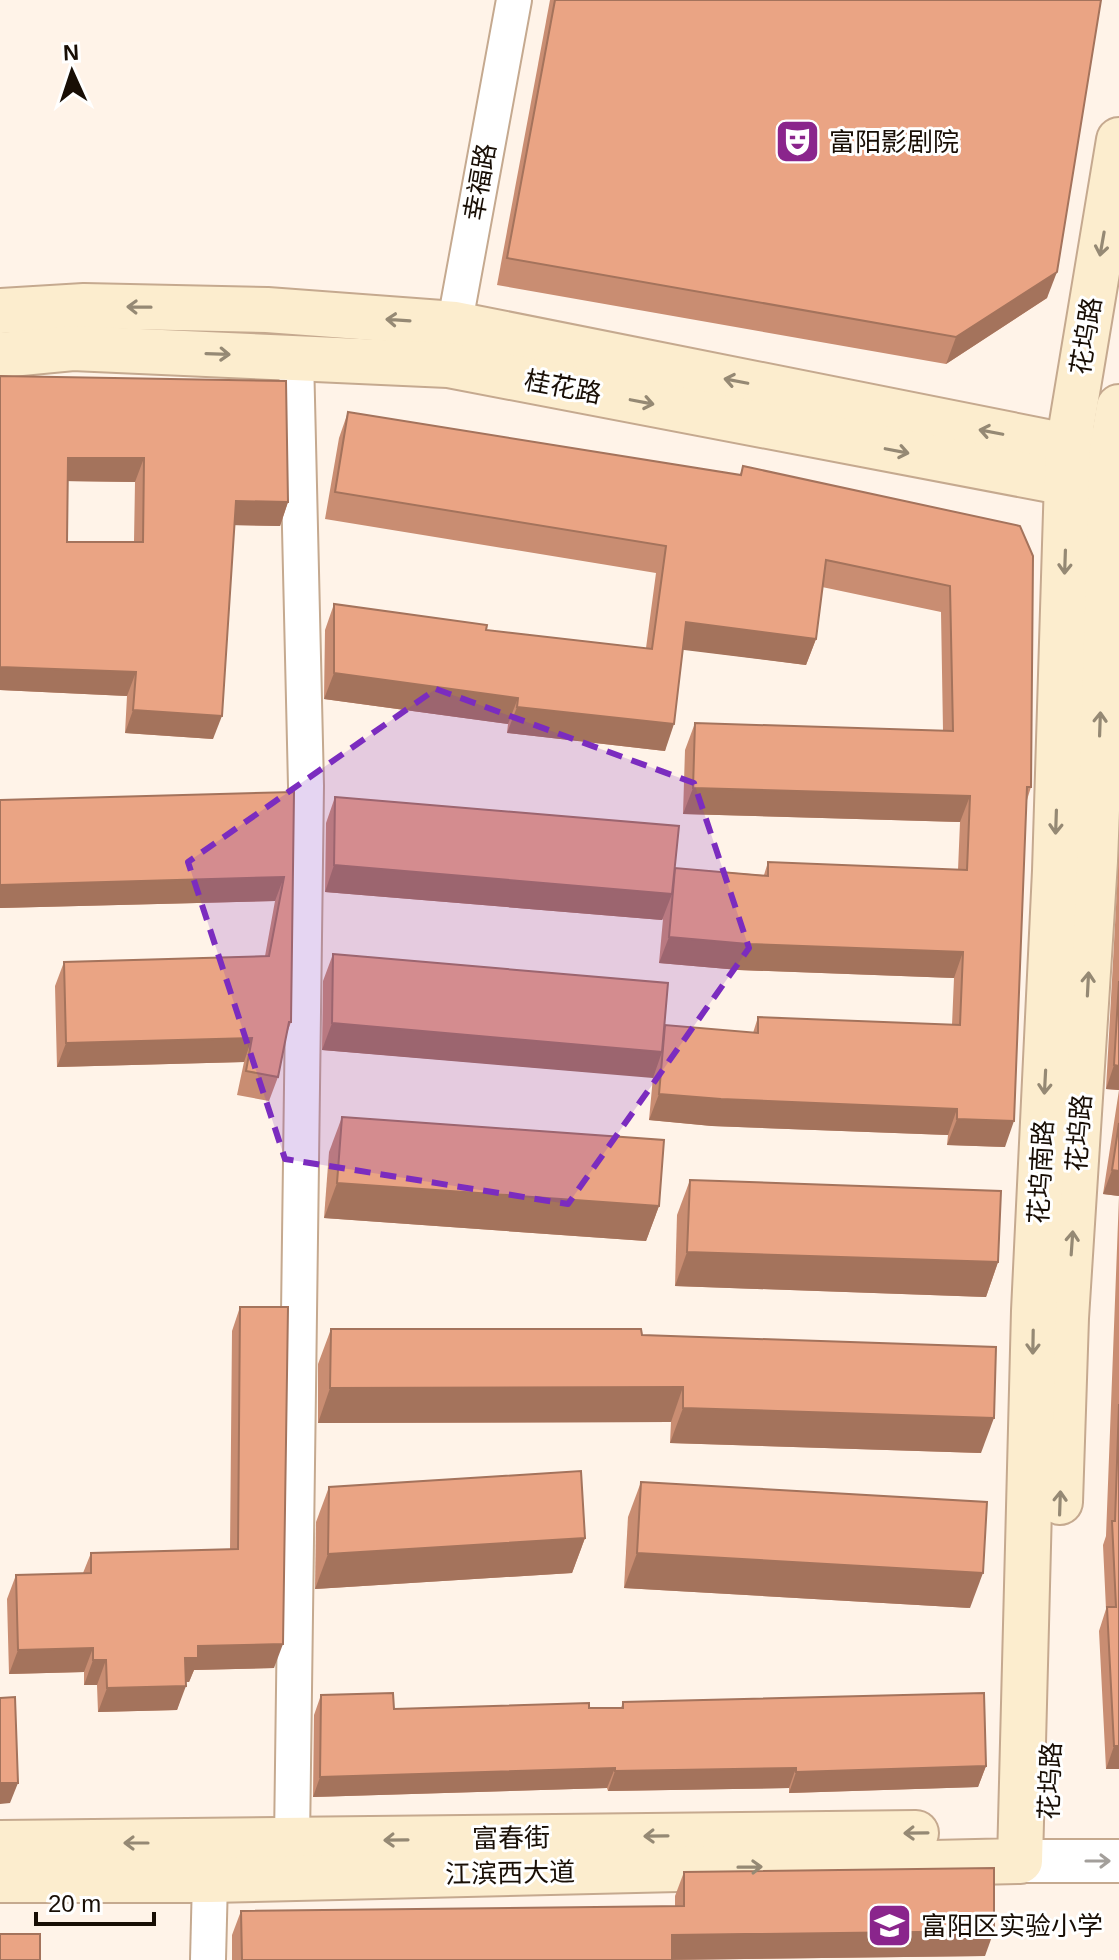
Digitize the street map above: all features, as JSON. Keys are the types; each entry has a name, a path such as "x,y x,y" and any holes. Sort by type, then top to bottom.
{"main road":[{"name":"花坞路","path":"1067,466 1119,140"},
{"path":"0,311 84,306 267,310 451,344"},
{"name":"桂花路","path":"0,355 73,348 296,357 451,344 1115,473"},
{"name":"花坞路","path":"1034,1846 1095,861 1119,407"},
{"name":"花坞南路","path":"1034,1846 1034,1311 1055,871 1067,466"},
{"name":"富春街","path":"0,1843 292,1841 1034,1846"},
{"name":"江滨西大道","path":"0,1880 210,1880 1034,1846"}],"street":[{"name":"幸福路","path":"451,344 514,0"},
{"path":"292,1841 306,786 296,357"},
{"path":"1034,1846 1119,1833"},
{"path":"1034,1846 1119,1861"},
{"path":"208,1960 210,1880"}],"highlighted area":[{"path":"436,689 694,783 749,948 568,1204 285,1159 188,862"}],"building":[{"name":"富阳影剧院","path":"555,0 1101,0 1057,272 956,337 507,258"},
{"path":"0,376 286,381 288,502 236,501 222,716 133,710 136,672 0,667","holes":["68,458 144,458 143,542 67,542"]},
{"path":"348,412 741,475 743,466 1020,526 1033,556 1031,787 1027,787 1014,1121 957,1119 957,1109 659,1094 665,1025 758,1033 758,1017 960,1025 963,952 748,944 669,937 675,868 768,876 768,862 967,870 970,796 693,788 695,723 953,731 950,586 826,560 816,639 686,622 674,724 517,707 518,698 334,673 334,604 487,625 486,630 652,649 666,546 335,492"},
{"path":"294,792 291,1022 278,1077 246,1071 252,1038 66,1043 64,962 269,956 284,877 0,885 0,800"},
{"path":"335,797 679,826 672,894 334,865"},
{"path":"333,954 668,983 662,1052 332,1023"},
{"path":"1119,981 1119,1066 1114,1065"},
{"path":"342,1117 664,1140 659,1206 337,1183"},
{"path":"1119,1123 1119,1171 1112,1170"},
{"path":"690,1180 1001,1191 998,1262 687,1252"},
{"path":"240,1307 288,1307 283,1644 198,1646 198,1658 185,1658 186,1686 107,1688 106,1660 93,1660 93,1648 18,1650 16,1575 91,1573 91,1553 238,1549"},
{"path":"331,1329 641,1329 642,1335 996,1347 994,1418 683,1408 683,1387 330,1388"},
{"path":"1119,1404 1119,1746 1114,1746 1107,1607 1116,1607 1112,1521 1115,1521"},
{"path":"581,1471 585,1538 328,1554 329,1487"},
{"path":"641,1482 987,1502 983,1573 637,1553"},
{"path":"393,1693 394,1709 589,1703 589,1708 623,1708 623,1702 984,1693 986,1766 796,1772 796,1768 615,1771 615,1768 320,1777 321,1695"},
{"path":"15,1697 18,1783 0,1783 0,1698"},
{"path":"994,1868 994,1931 672,1935 672,1960 242,1960 241,1911 684,1906 684,1872"},
{"path":"0,1934 40,1934 40,1960 0,1960"}],"place":[{"name":"富阳影剧院","path":"798,142"},
{"name":"富阳区实验小学","path":"890,1926"}]}
